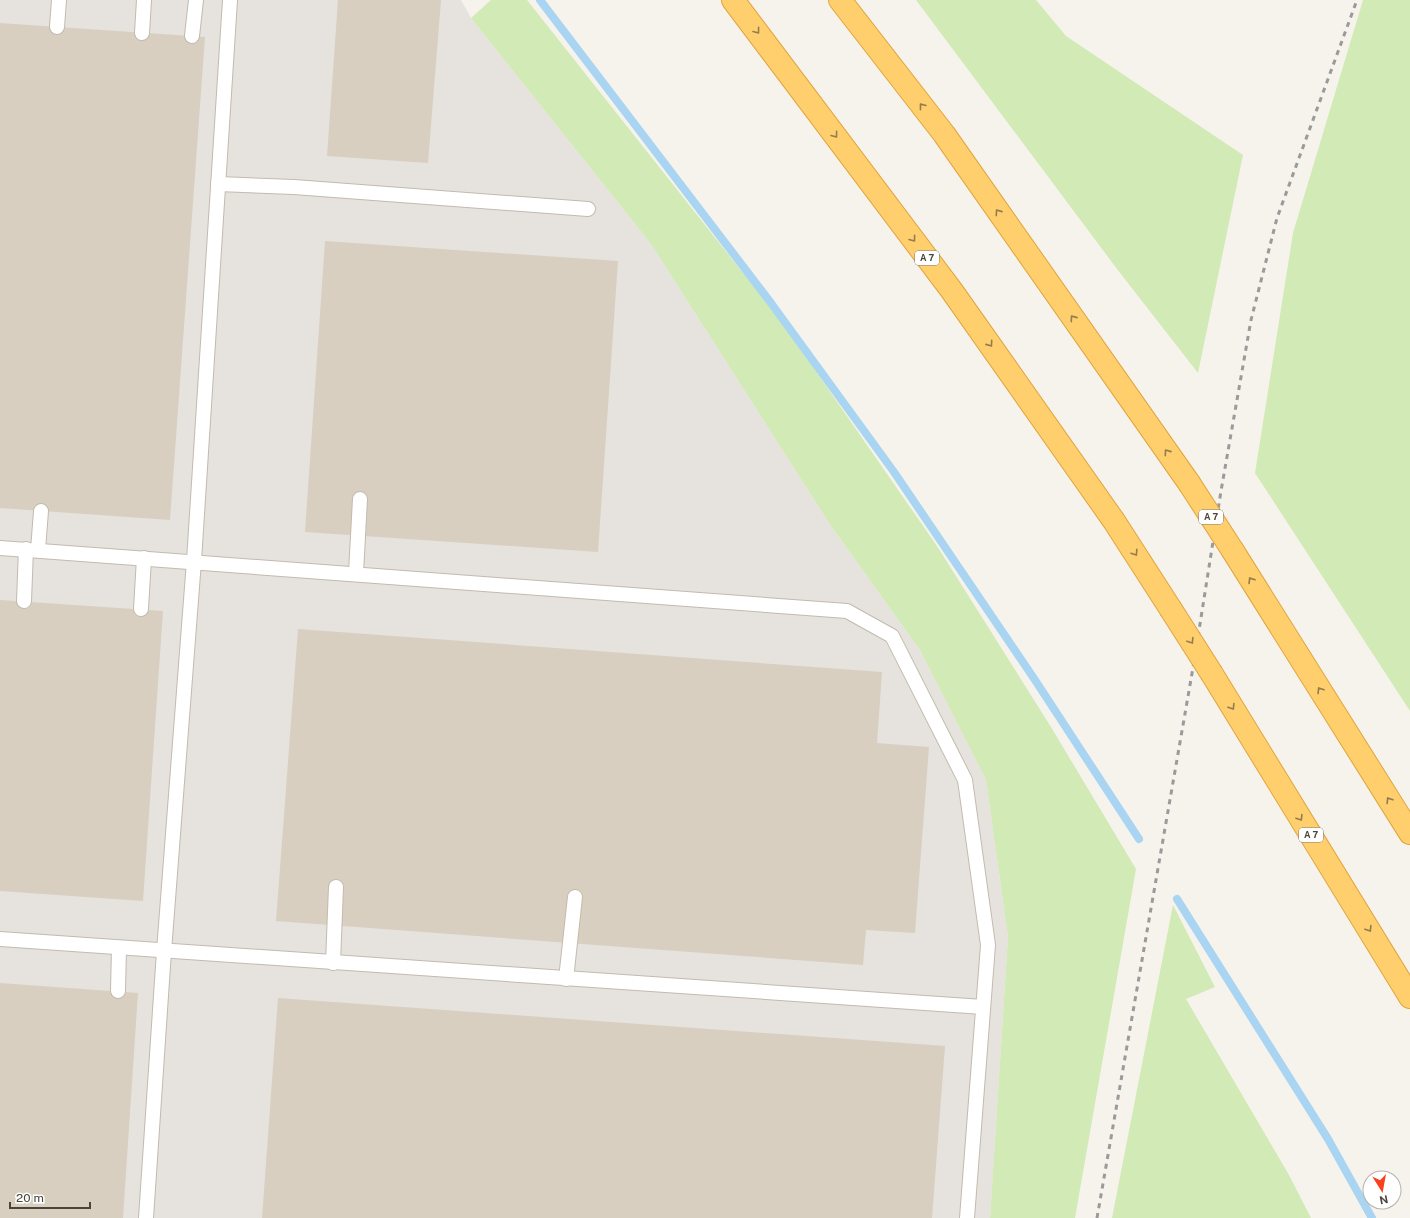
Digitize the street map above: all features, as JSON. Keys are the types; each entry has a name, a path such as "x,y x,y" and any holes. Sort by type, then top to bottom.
{"highway":[{"name":"A 7","path":"733,0 952,291 1114,521 1212,674 1410,997"},
{"name":"A 7","path":"840,0 944,134 1189,483 1410,833"}],"lane":[{"path":"57,27 59,0"},
{"path":"142,33 144,0"},
{"path":"192,36 196,0"},
{"path":"146,1218 164,951 194,561 230,0"},
{"path":"218,184 294,187 588,209"},
{"path":"356,573 360,499"},
{"path":"24,601 32,550 41,511"},
{"path":"0,548 356,573 846,611 892,636 965,780 988,945 968,1218"},
{"path":"141,609 144,558"},
{"path":"333,963 336,887"},
{"path":"566,979 575,897"},
{"path":"0,939 983,1007"},
{"path":"118,991 120,948"}],"shaded area":[{"path":"0,0 461,0 471,18 651,244 831,526 920,650 986,780 1008,937 990,1218 0,1218"}],"green space":[{"path":"491,0 527,0 781,321 937,546 1051,727 1136,869 1075,1218 990,1218 1008,937 986,780 920,650 831,526 651,244 471,18"},
{"path":"916,0 1036,0 1066,36 1243,155 1198,373 1117,269"},
{"path":"1363,0 1410,0 1410,711 1255,473 1293,233"},
{"path":"1173,905 1215,987 1186,999 1289,1175 1311,1218 1112,1218"}],"building":[{"path":"338,0 441,0 428,163 327,156"},
{"path":"0,23 205,37 170,520 0,508"},
{"path":"325,241 618,261 598,552 305,532"},
{"path":"0,600 163,611 143,901 0,891"},
{"path":"298,629 882,672 877,743 929,747 915,933 866,930 863,965 276,921"},
{"path":"0,983 138,993 123,1218 0,1218"},
{"path":"278,998 945,1046 932,1218 262,1218"}],"waterway":[{"path":"540,0 771,303 894,472 1035,680 1139,839"},
{"path":"1177,899 1328,1139 1372,1218"}],"railway":[{"path":"1097,1218 1194,662 1221,491 1251,320 1277,218 1357,0"}]}
